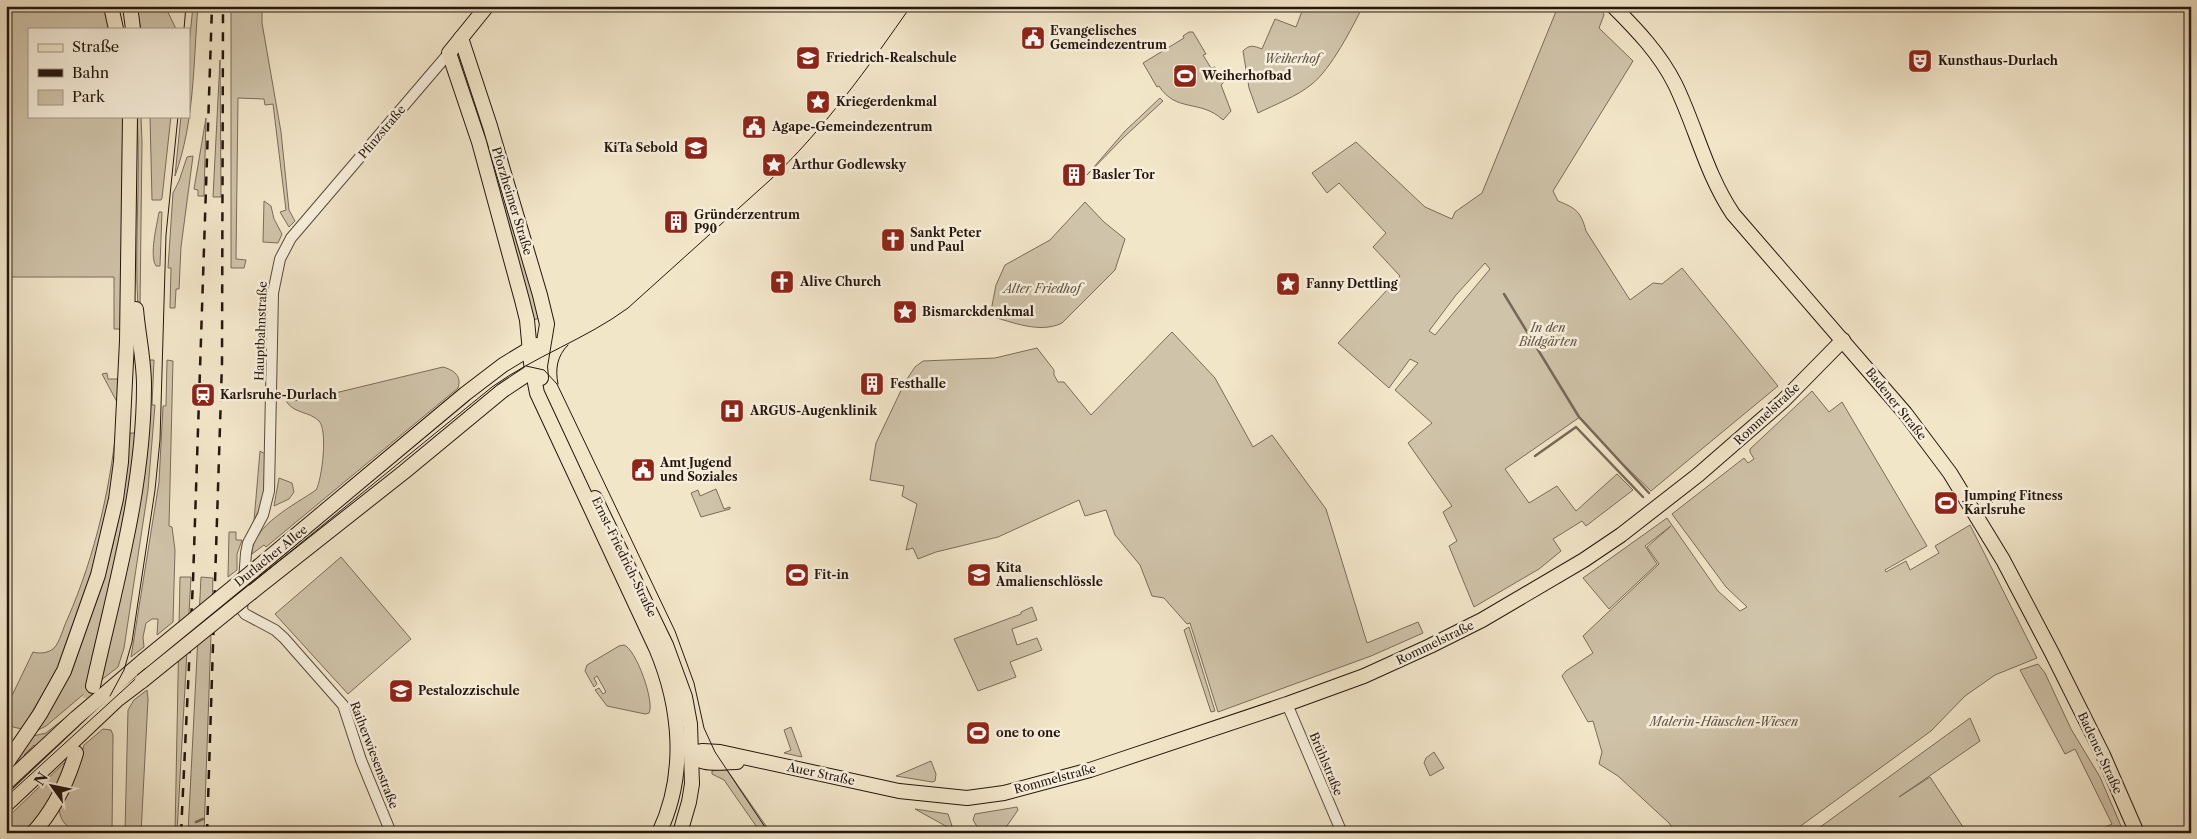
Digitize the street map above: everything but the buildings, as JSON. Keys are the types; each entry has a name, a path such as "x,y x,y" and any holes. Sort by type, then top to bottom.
{"main road":[{"path":"111,6 116,28"},
{"path":"130,6 133,28"},
{"name":"Pfinzstraße","path":"449,53 487,6"},
{"name":"Badener Straße","path":"1613,6 1643,38 1670,75 1718,189 1733,214 1910,419 1950,473 1998,552 2086,720 2137,833"},
{"name":"Pforzheimer Straße","path":"461,38 490,126 547,324 545,340 536,368"},
{"name":"Pforzheimer Straße","path":"449,53 479,142 522,300 530,348 536,368"},
{"path":"6,764 58,684 69,660 106,546 116,500 127,355 131,196 130,118"},
{"path":"93,686 127,543 138,480 142,437 144,388 134,292 136,118"},
{"name":"Durlacher Allee","path":"6,783 76,718 143,661 465,394 503,365 545,340"},
{"name":"Rommelstraße","path":"951,797 967,798 1004,793 1090,770 1364,676 1482,620 1584,560 1621,535 1698,475 1782,401 1843,340"},
{"path":"127,355 133,369 139,370 142,367"},
{"name":"Durlacher Allee","path":"6,805 111,705 412,466 502,391 536,368"},
{"name":"Ernst-Friedrich-Straße","path":"536,368 669,671 687,704 684,753"},
{"path":"122,433 127,427 132,426 142,437"},
{"name":"Auer Straße","path":"684,753 720,752 909,792 951,797"},
{"path":"32,833 55,803 66,782 76,753"},
{"path":"684,753 704,763 759,761"},
{"path":"680,831 691,793 684,753"},
{"path":"659,833 672,797 684,753"},
{"path":"680,831 698,803 701,770 704,763"}],"street":[{"name":"Pfinzstraße","path":"280,259 291,238 449,53"},
{"name":"Hauptbahnstraße","path":"242,610 248,544 263,515 269,491 273,293 280,259"},
{"name":"Raiherwiesenstraße","path":"242,610 245,614 275,630 284,638 343,705 361,760 391,833"},
{"name":"Brühlstraße","path":"1287,704 1342,833"}],"green space":[{"path":"6,6 106,6 112,28 28,28 28,118 125,118 122,407 109,520 72,640 22,729 13,727 6,714 6,708 33,652 50,651 58,642 86,569 101,517 112,464 118,410 117,402 102,374 107,373 108,379 120,379 122,333 119,329 114,329 114,277 6,277"},
{"path":"136,6 165,6 176,28 141,28"},
{"path":"193,6 198,6 190,113 190,35"},
{"path":"231,6 262,6 262,23 281,132 289,210 295,221 289,227 280,212 286,210 273,104 265,105 264,99 238,98 236,259 246,260 244,268 231,268"},
{"name":"Weiherhof","path":"1304,6 1363,6 1340,48 1319,77 1299,93 1258,113 1249,88 1243,51 1252,46 1262,49 1275,19 1296,27"},
{"name":"In den Bildgärten","path":"1557,9 1602,10 1604,15 1599,28 1633,61 1553,191 1558,201 1569,206 1580,215 1586,231 1630,300 1653,283 1662,284 1682,268 1778,386 1651,491 1621,462 1580,417 1505,469 1529,503 1557,486 1576,511 1617,474 1633,490 1586,526 1582,521 1553,539 1561,551 1539,569 1474,607 1449,546 1457,541 1443,512 1452,506 1408,443 1432,423 1395,390 1418,363 1410,359 1389,388 1338,343 1400,276 1373,247 1386,233 1339,183 1327,193 1312,173 1356,142 1425,207 1452,219 1455,212 1482,193","holes":["1485,263 1490,269 1435,335 1429,331 1456,295"]},
{"name":"Weiherhofbad","path":"1193,32 1206,54 1203,55 1211,68 1215,67 1224,82 1221,85 1231,111 1223,120 1206,110 1173,100 1159,86 1157,87 1143,63 1184,38 1183,36"},
{"path":"461,45 543,317 530,321 451,56"},
{"path":"220,60 221,197 213,197"},
{"path":"1160,98 1163,101 1087,175 1125,131"},
{"path":"137,118 141,118 140,308 138,308 137,284"},
{"path":"150,118 171,118 162,198 161,200 152,200"},
{"path":"181,118 189,118 182,155 175,176"},
{"path":"206,118 204,196 198,196 198,190 194,189"},
{"path":"193,156 181,247 179,289 176,289 175,308 170,308 171,268 168,268 173,193 187,157"},
{"path":"264,201 271,206 274,219 282,234 278,243 263,242"},
{"name":"Alter Friedhof","path":"1085,202 1104,222 1125,239 1115,270 1062,323 1053,326 1035,327 990,316 996,285 1005,265 1050,240"},
{"path":"159,212 162,212 160,266 156,266 153,248"},
{"path":"1172,332 1215,378 1253,447 1272,435 1326,509 1367,643 1418,622 1423,633 1371,656 1218,712 1190,623 1187,624 1164,598 1152,596 1140,565 1115,535 1106,510 1085,516 1079,500 998,537 936,552 918,559 913,548 906,550 917,504 902,496 904,486 870,480 876,443 905,382 915,367 923,361 995,358 1037,348 1054,370 1054,375 1058,382 1064,382 1091,415"},
{"path":"149,360 154,360 152,405 155,405 148,490 124,648 118,667 100,681 150,397"},
{"path":"167,360 173,361 169,526 172,527 175,550 173,622 157,635 158,619 152,619 146,623 143,637 144,647 131,657 159,482 163,406 166,406"},
{"path":"443,367 456,374 459,380 458,388 266,547 264,545 252,554 259,534 276,517 316,490 320,476 324,444 322,426 311,415 293,408 286,401 306,400"},
{"name":"Malerin-Häuschen-Wiesen","path":"1812,391 1829,412 1842,402 1927,546 1885,570 1886,572 1906,561 1910,570 1939,553 1935,546 1970,525 2037,658 1995,675 1965,696 1931,731 1791,833 1676,833 1669,823 1618,776 1599,764 1602,752 1593,721 1588,722 1562,676 1566,671 1593,653 1583,636 1659,564 1647,547 1671,526 1645,546 1657,564 1609,609 1583,578 1667,518 1718,591 1740,611 1747,607 1726,587 1672,514 1744,458 1748,463 1754,459 1750,449"},
{"path":"130,433 135,433 132,475 115,569 85,693 46,726 36,731 85,629 101,586 119,515"},
{"path":"260,451 265,454 264,498 254,521"},
{"path":"279,478 292,483 294,492 289,499 274,506"},
{"path":"716,489 724,509 730,507 730,509 701,517 691,493 698,490 700,496"},
{"path":"229,532 236,532 236,540 242,540 237,554 237,570 228,577"},
{"path":"341,557 411,639 348,694 275,614"},
{"path":"180,577 191,577 177,833 175,833"},
{"path":"201,577 213,578 204,833 188,833"},
{"path":"1032,607 1037,620 1012,629 1017,645 1037,638 1042,650 1010,662 1016,677 978,691 954,639 1021,614 1021,612"},
{"path":"1189,627 1215,711 1211,712 1184,630"},
{"path":"624,645 629,649 639,665 647,688 649,713 645,714 607,706 595,690 599,688 603,694 606,692 597,676 594,678 597,684 594,687 585,671 587,665"},
{"path":"2038,664 2045,673 2071,729 2100,777 2124,833 2092,833 2112,824 2075,749 2065,754 2020,670"},
{"path":"147,690 141,833 125,833 128,710 134,700"},
{"path":"75,710 37,747 34,745 24,755 26,757 6,776 6,768 33,736 46,733"},
{"path":"1970,718 1980,741 1899,797 1930,777 1967,833 1812,833"},
{"path":"791,727 802,757 784,753 791,750 784,730"},
{"path":"103,729 111,730 113,735 112,833 87,833 71,829 65,824 59,808 78,765 84,745"},
{"path":"1434,752 1444,768 1430,776 1424,763 1426,758"},
{"path":"69,758 51,797 32,825 25,833 6,833 6,819"},
{"path":"931,761 936,774 935,781 896,776"},
{"path":"727,770 771,833 761,833 724,780 712,774 712,771"},
{"path":"1017,807 1018,810 1002,833 981,833 973,820 975,814"},
{"path":"915,809 948,814 952,826 951,829"}],"waterway":[{"path":"1504,294 1579,417 1649,493"},
{"path":"1535,456 1576,427 1643,497"},
{"path":"196,822 203,819"}],"tunnel":[{"path":"79,740 93,686"}],"tram line":[{"path":"184,28 186,6"},
{"path":"6,797 143,672 492,387 525,366 595,329 628,308 789,162 827,119 879,52 911,6"},
{"path":"110,696 124,670 132,642 155,490 160,440 166,235 178,118"},
{"path":"558,384 558,363 561,354 568,345"},
{"path":"526,366 544,370 557,384 675,631 694,683 704,728 715,752 769,833"}],"railway":[{"path":"181,833 193,581 212,6"},
{"path":"207,833 222,363 223,6"}],"place":[{"name":"Evangelisches Gemeindezentrum","path":"1033,38"},
{"name":"Friedrich-Realschule","path":"808,58"},
{"name":"Kunsthaus-Durlach","path":"1920,61"},
{"name":"Weiherhofbad","path":"1185,76"},
{"name":"Kriegerdenkmal","path":"818,102"},
{"name":"Agape-Gemeindezentrum","path":"754,127"},
{"name":"KiTa Sebold","path":"696,148"},
{"name":"Arthur Godlewsky","path":"774,165"},
{"name":"Basler Tor","path":"1074,175"},
{"name":"Gründerzentrum P90","path":"676,222"},
{"name":"Sankt Peter und Paul","path":"893,240"},
{"name":"Alive Church","path":"782,282"},
{"name":"Fanny Dettling","path":"1288,284"},
{"name":"Bismarckdenkmal","path":"905,312"},
{"name":"Festhalle","path":"872,384"},
{"name":"Karlsruhe-Durlach","path":"203,395"},
{"name":"ARGUS-Augenklinik","path":"732,411"},
{"name":"Amt Jugend und Soziales","path":"643,470"},
{"name":"Jumping Fitness Karlsruhe","path":"1946,503"},
{"name":"Fit-in","path":"797,575"},
{"name":"Kita Amalienschlössle","path":"979,575"},
{"name":"Pestalozzischule","path":"401,691"},
{"name":"one to one","path":"978,733"}]}
